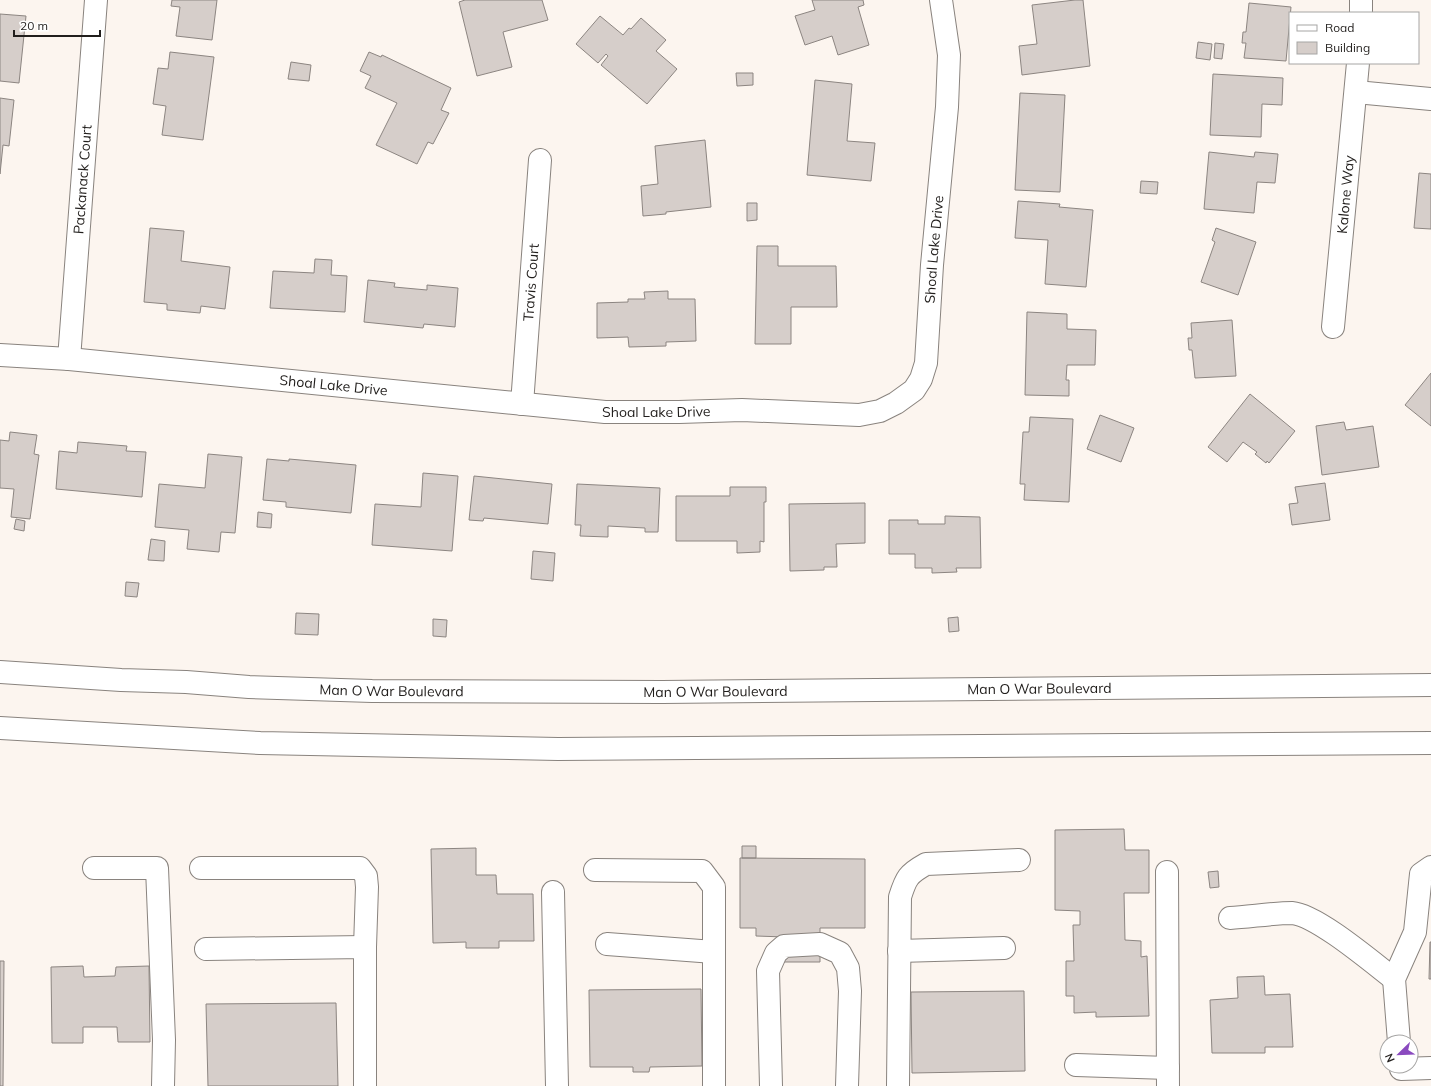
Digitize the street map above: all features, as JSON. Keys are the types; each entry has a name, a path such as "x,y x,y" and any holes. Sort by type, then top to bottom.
{"main road":[{"name":"Packanack Court","path":"69,359 96,0"},
{"name":"Shoal Lake Drive","path":"0,355 69,359 605,412 742,410 859,415 880,411 896,403 914,390 921,379 926,363 932,265 947,107 949,55 941,0"},
{"path":"1361,0 1361,12"},
{"name":"Kalone Way","path":"1333,327 1358,64"},
{"path":"1356,92 1431,99"},
{"name":"Travis Court","path":"522,404 540,160"},
{"name":"Man O War Boulevard","path":"0,672 250,687 372,691 662,692 1431,685"},
{"path":"0,728 260,743 558,749 1431,743"},
{"path":"898,1086 900,897 905,880 914,870 926,864 1019,860"},
{"path":"1398,1034 1394,980 1416,932 1421,874 1431,867"},
{"path":"94,868 157,868 164,1040 163,1086"},
{"path":"201,868 360,868 366,876 368,887 365,947 365,1086"},
{"path":"595,870 702,870 714,887 714,1086"},
{"path":"1076,1065 1168,1077 1166,872"},
{"path":"553,892 557,1086"},
{"path":"1230,918 1293,913 1327,928 1394,980"},
{"path":"607,944 714,952"},
{"path":"771,1086 768,971 776,953 784,946 820,944 840,953 848,968 850,991 847,1086"},
{"path":"206,949 365,947"},
{"path":"899,951 1004,948"},
{"path":"1419,1070 1431,1068"}],"building":[{"path":"172,0 217,0 212,40 176,36 180,7 171,6"},
{"path":"465,0 542,0 548,20 503,32 512,67 477,76 459,2"},
{"path":"812,0 863,0 864,5 858,7 869,45 838,55 832,36 805,45 795,16 815,10"},
{"path":"1083,0 1090,66 1022,75 1019,46 1037,44 1032,5"},
{"path":"1249,3 1291,7 1291,12 1289,12 1286,61 1244,58 1246,43 1242,43 1243,32 1246,32"},
{"path":"0,14 26,16 19,83 0,81"},
{"path":"600,16 623,35 641,18 666,40 656,51 677,69 647,104 601,65 608,56 606,54 598,63 576,44"},
{"path":"1198,42 1212,44 1210,60 1196,58"},
{"path":"1215,43 1224,44 1222,59 1214,58"},
{"path":"170,52 214,57 203,140 162,135 166,106 153,104 158,68 168,69"},
{"path":"369,52 381,57 382,55 451,88 441,110 449,113 433,144 428,142 417,164 376,145 397,103 365,88 371,76 360,71"},
{"path":"291,62 311,65 309,81 288,79"},
{"path":"736,73 753,73 753,85 737,86"},
{"path":"1213,74 1283,78 1282,105 1262,104 1261,137 1210,135"},
{"path":"815,80 852,84 847,141 875,143 871,181 807,175"},
{"path":"1020,93 1065,95 1060,192 1015,190"},
{"path":"0,98 14,100 9,146 3,145 0,174"},
{"path":"705,140 711,207 643,216 641,186 658,184 655,146"},
{"path":"1209,152 1254,157 1255,152 1278,154 1275,183 1257,182 1254,213 1204,209"},
{"path":"1419,173 1431,174 1431,229 1414,228"},
{"path":"1141,181 1158,182 1157,194 1140,193"},
{"path":"1018,201 1060,204 1059,207 1093,210 1086,287 1045,284 1048,240 1015,238"},
{"path":"747,203 757,203 757,220 747,221"},
{"path":"150,228 184,231 181,261 230,267 225,309 201,306 200,313 167,310 167,304 144,302"},
{"path":"1216,228 1256,242 1238,295 1201,282 1215,242 1212,240"},
{"path":"757,246 778,246 778,266 836,266 837,307 791,307 791,344 755,344"},
{"path":"315,259 332,260 331,275 347,276 345,312 270,308 273,271 314,273"},
{"path":"368,280 395,283 394,287 427,290 427,285 458,288 455,327 424,324 423,328 364,322"},
{"path":"668,291 668,299 695,299 696,341 666,342 666,346 629,347 628,337 597,338 597,303 628,302 628,299 645,299 644,292"},
{"path":"1027,312 1067,314 1067,329 1096,330 1095,365 1067,365 1066,380 1069,380 1069,396 1025,395"},
{"path":"1232,320 1236,376 1195,378 1192,350 1189,350 1188,338 1192,338 1191,323"},
{"path":"1431,373 1431,426 1405,405"},
{"path":"1250,394 1295,431 1269,463 1267,461 1266,463 1255,454 1257,452 1243,442 1227,462 1208,447"},
{"path":"1100,415 1134,428 1121,462 1087,449"},
{"path":"1030,417 1073,419 1069,502 1024,500 1025,484 1020,484 1023,432 1029,432"},
{"path":"1344,422 1346,430 1373,426 1379,467 1322,475 1316,426"},
{"path":"10,432 37,435 34,454 39,455 30,519 11,517 14,489 0,488 0,440 9,441"},
{"path":"78,442 127,446 126,451 146,452 142,497 56,489 59,451 77,453"},
{"path":"208,454 242,457 235,533 221,532 219,552 187,549 189,530 155,527 159,484 205,488"},
{"path":"267,459 289,461 289,459 356,465 351,513 286,507 286,502 263,500"},
{"path":"423,473 458,476 452,551 372,545 375,504 421,507"},
{"path":"474,476 552,484 548,524 484,518 483,521 469,520"},
{"path":"1325,483 1330,520 1292,525 1289,504 1298,503 1295,487"},
{"path":"577,484 660,488 658,532 645,532 645,528 608,526 608,537 580,536 581,525 575,525"},
{"path":"730,487 766,487 766,502 764,502 764,542 760,541 760,552 737,553 737,541 676,541 676,496 730,496"},
{"path":"865,503 865,543 836,544 837,567 824,567 824,570 790,571 789,504"},
{"path":"258,512 272,514 271,528 257,527"},
{"path":"945,516 980,517 981,568 956,568 957,572 932,573 932,568 915,568 915,554 889,554 889,520 918,520 918,524 945,524"},
{"path":"16,519 25,521 24,531 14,529"},
{"path":"151,539 165,541 164,561 148,560"},
{"path":"533,551 555,553 553,581 531,579"},
{"path":"126,582 139,583 137,597 125,596"},
{"path":"296,613 319,614 318,635 295,634"},
{"path":"958,617 959,631 949,632 948,618"},
{"path":"433,619 447,620 446,637 433,636"},
{"path":"1124,829 1125,850 1149,850 1149,893 1124,893 1125,940 1141,941 1141,957 1147,956 1149,1016 1096,1017 1096,1012 1074,1013 1074,996 1066,996 1066,961 1074,961 1073,925 1080,925 1080,911 1055,910 1055,830"},
{"path":"742,846 756,846 756,858 742,858"},
{"path":"476,848 476,875 496,875 497,894 533,894 534,941 499,941 499,948 466,948 466,942 433,943 431,849"},
{"path":"740,858 865,859 865,928 820,928 820,962 784,962 785,937 756,936 756,928 740,928"},
{"path":"1218,871 1219,887 1210,888 1208,872"},
{"path":"1430,942 1431,979 1429,979"},
{"path":"0,961 4,961 3,1086 0,1086"},
{"path":"83,966 84,977 115,976 116,967 149,966 150,1042 118,1042 117,1027 83,1027 83,1043 52,1043 51,967"},
{"path":"1264,976 1265,995 1290,994 1293,1047 1265,1047 1265,1053 1212,1053 1210,1000 1238,998 1237,977"},
{"path":"701,989 702,1066 650,1067 649,1072 633,1072 633,1067 590,1067 589,990"},
{"path":"1024,991 1025,1071 912,1073 911,992"},
{"path":"336,1003 338,1086 208,1086 206,1004"}]}
